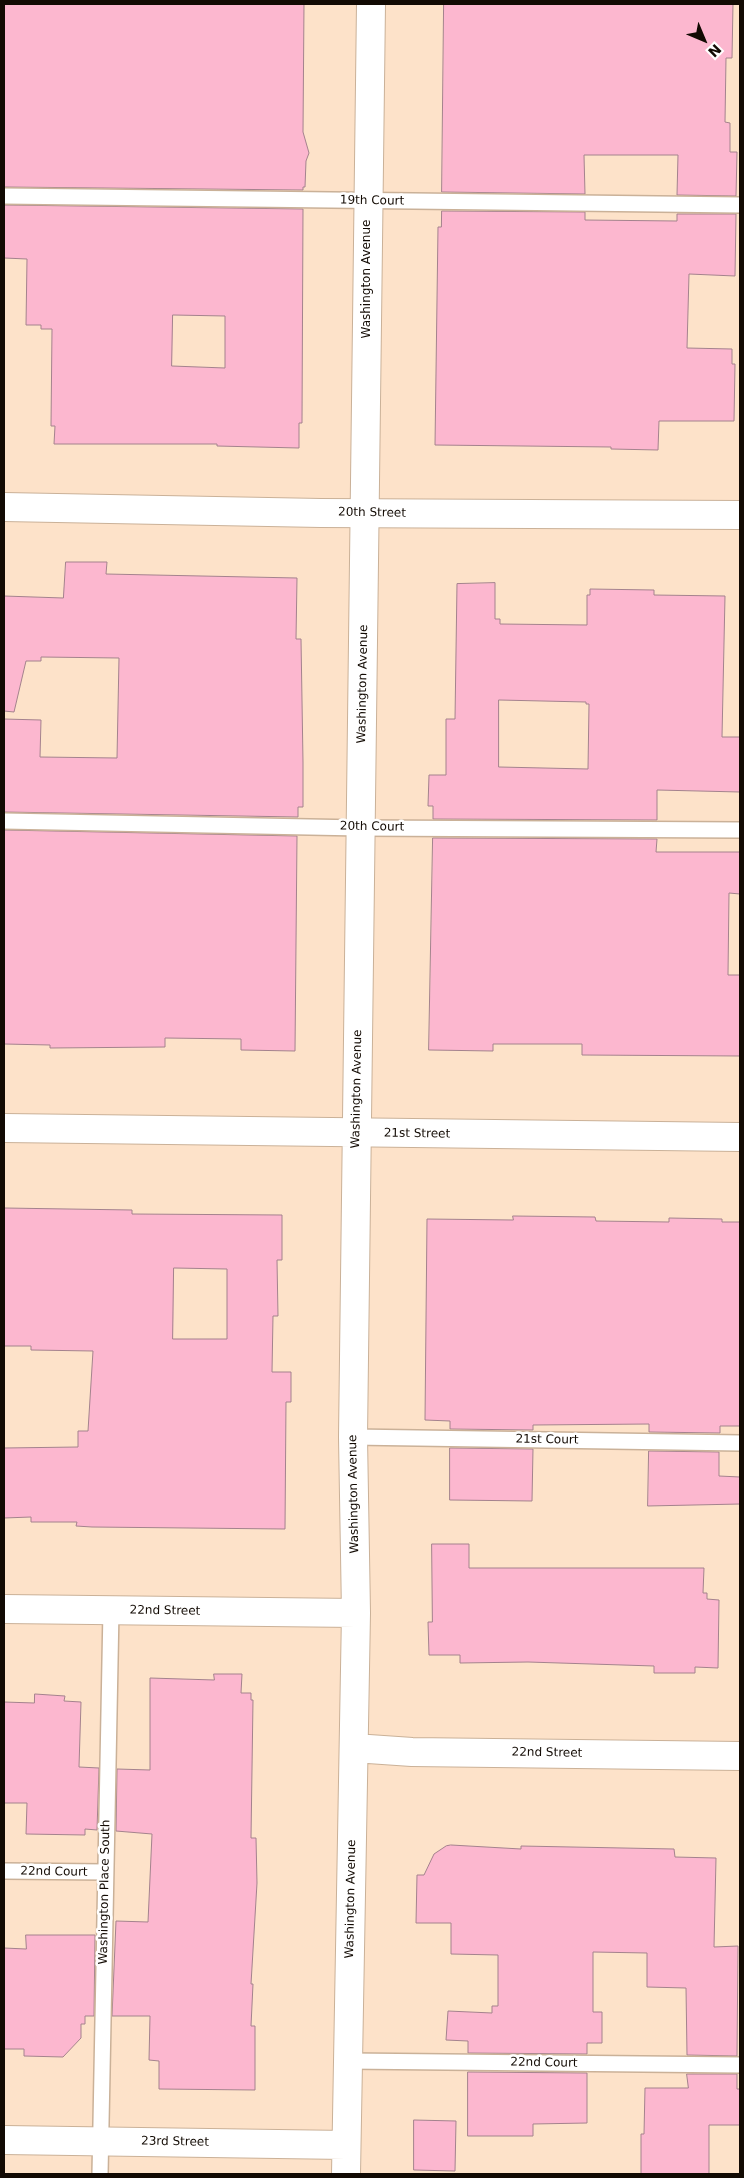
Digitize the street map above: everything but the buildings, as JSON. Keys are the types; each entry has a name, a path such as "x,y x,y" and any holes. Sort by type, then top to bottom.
{"street":[{"name":"Washington Avenue","path":"346,2174 356,1613 353,1437 371,4"},
{"name":"20th Street","path":"4,507 365,513 740,516"},
{"name":"21st Street","path":"4,1128 740,1137"},
{"name":"22nd Street","path":"4,1609 356,1613"},
{"name":"22nd Street","path":"354,1748 412,1752 740,1756"},
{"name":"23rd Street","path":"4,2140 346,2145"}],"lane":[{"name":"19th Court","path":"4,196 740,205"},
{"name":"20th Court","path":"4,821 360,828 740,830"},
{"name":"21st Court","path":"353,1437 740,1443"},
{"name":"Washington Place South","path":"100,2174 111,1610"},
{"name":"22nd Court","path":"4,1871 105,1872"},
{"name":"22nd Court","path":"348,2062 740,2066"}]}
